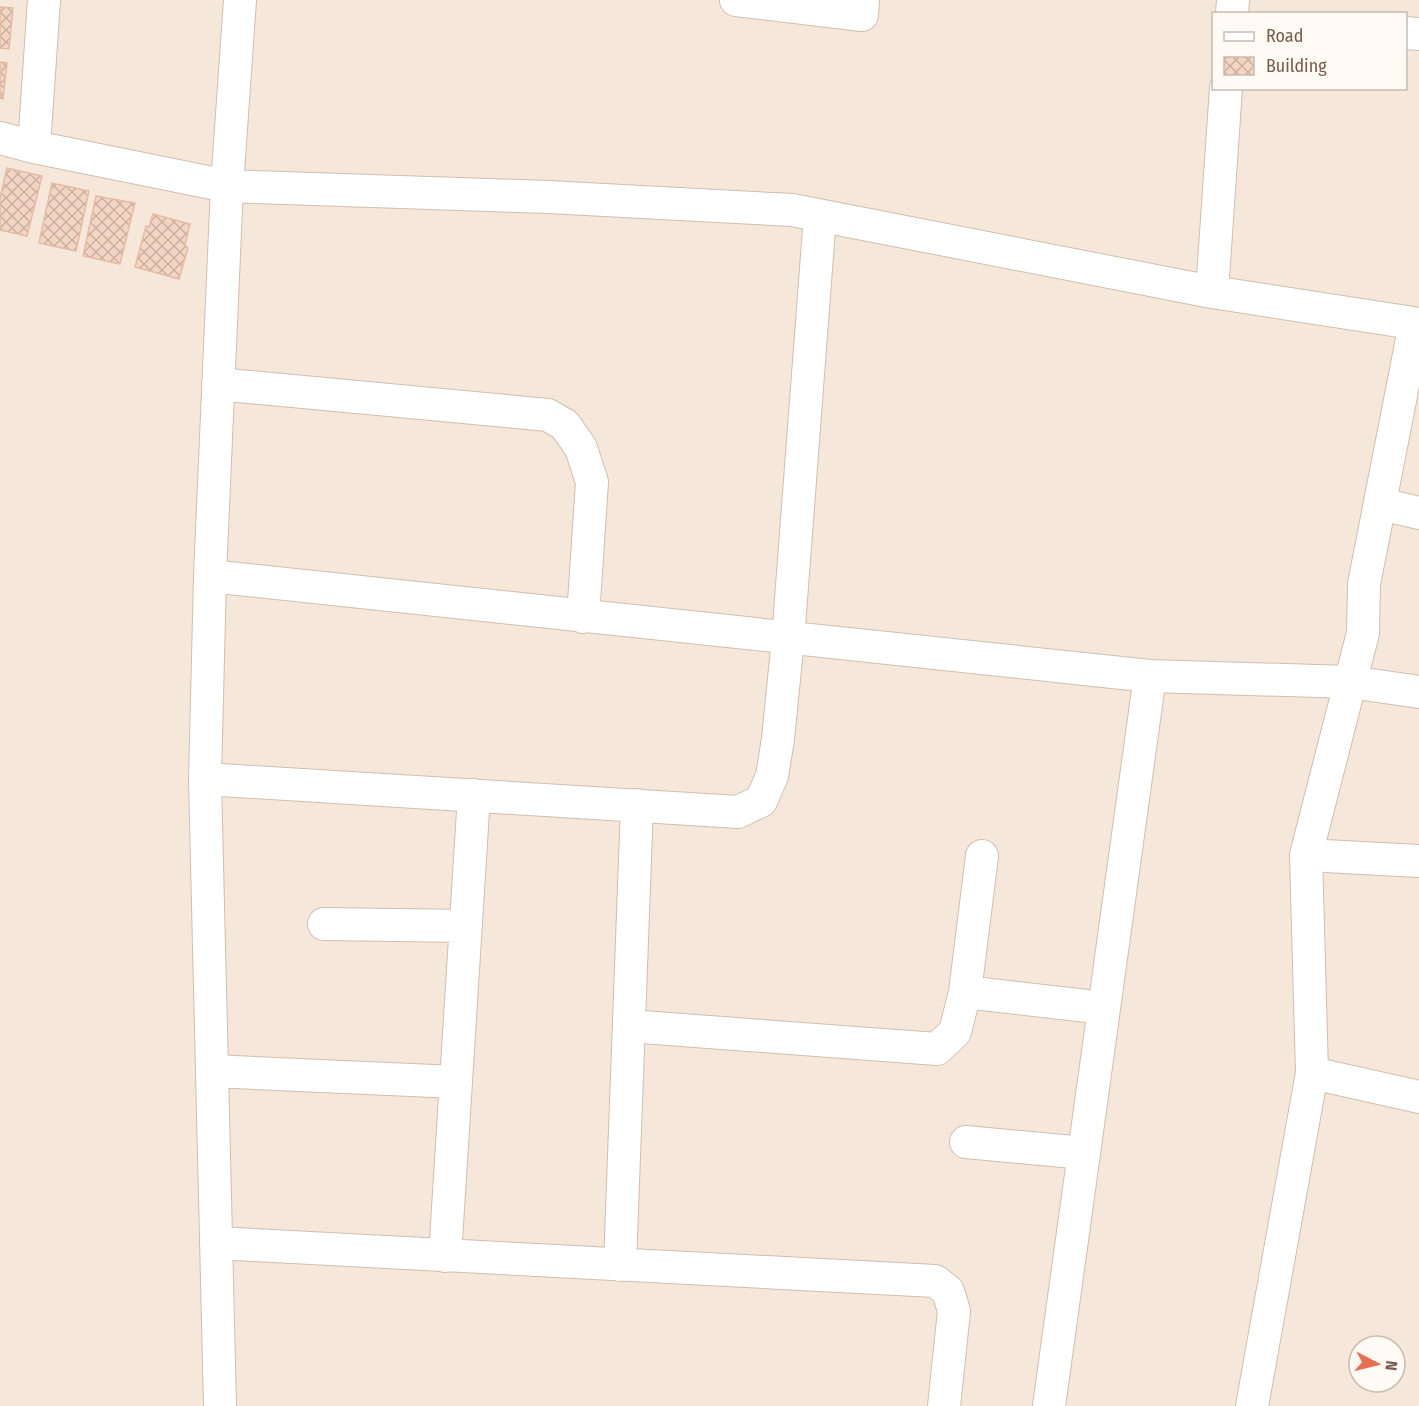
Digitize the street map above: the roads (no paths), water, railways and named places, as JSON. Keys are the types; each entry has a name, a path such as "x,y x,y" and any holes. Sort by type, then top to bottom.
{"street":[{"path":"34,147 44,0"},
{"path":"220,1406 205,779 210,576 226,186 240,0"},
{"path":"736,0 862,15 863,0"},
{"path":"1212,292 1226,90"},
{"path":"0,138 226,186 548,197 792,210 1212,292 1417,324 1364,584 1363,633 1306,855 1312,1073 1252,1406"},
{"path":"205,779 738,812 761,801 772,776 778,739 788,639 820,216"},
{"path":"218,384 548,416 565,425 581,448 592,482 583,617"},
{"path":"1380,504 1419,513"},
{"path":"210,576 1150,676 1350,682 1419,692"},
{"path":"1048,1406 1150,676"},
{"path":"445,1256 474,795"},
{"path":"620,1265 637,806"},
{"path":"1306,855 1419,861"},
{"path":"629,1026 937,1049 955,1032 965,992 981,856"},
{"path":"324,924 466,926"},
{"path":"965,992 1104,1008"},
{"path":"212,1071 456,1082"},
{"path":"1312,1073 1419,1097"},
{"path":"966,1142 1084,1153"},
{"path":"216,1243 935,1281 948,1291 954,1311 944,1406"}]}
